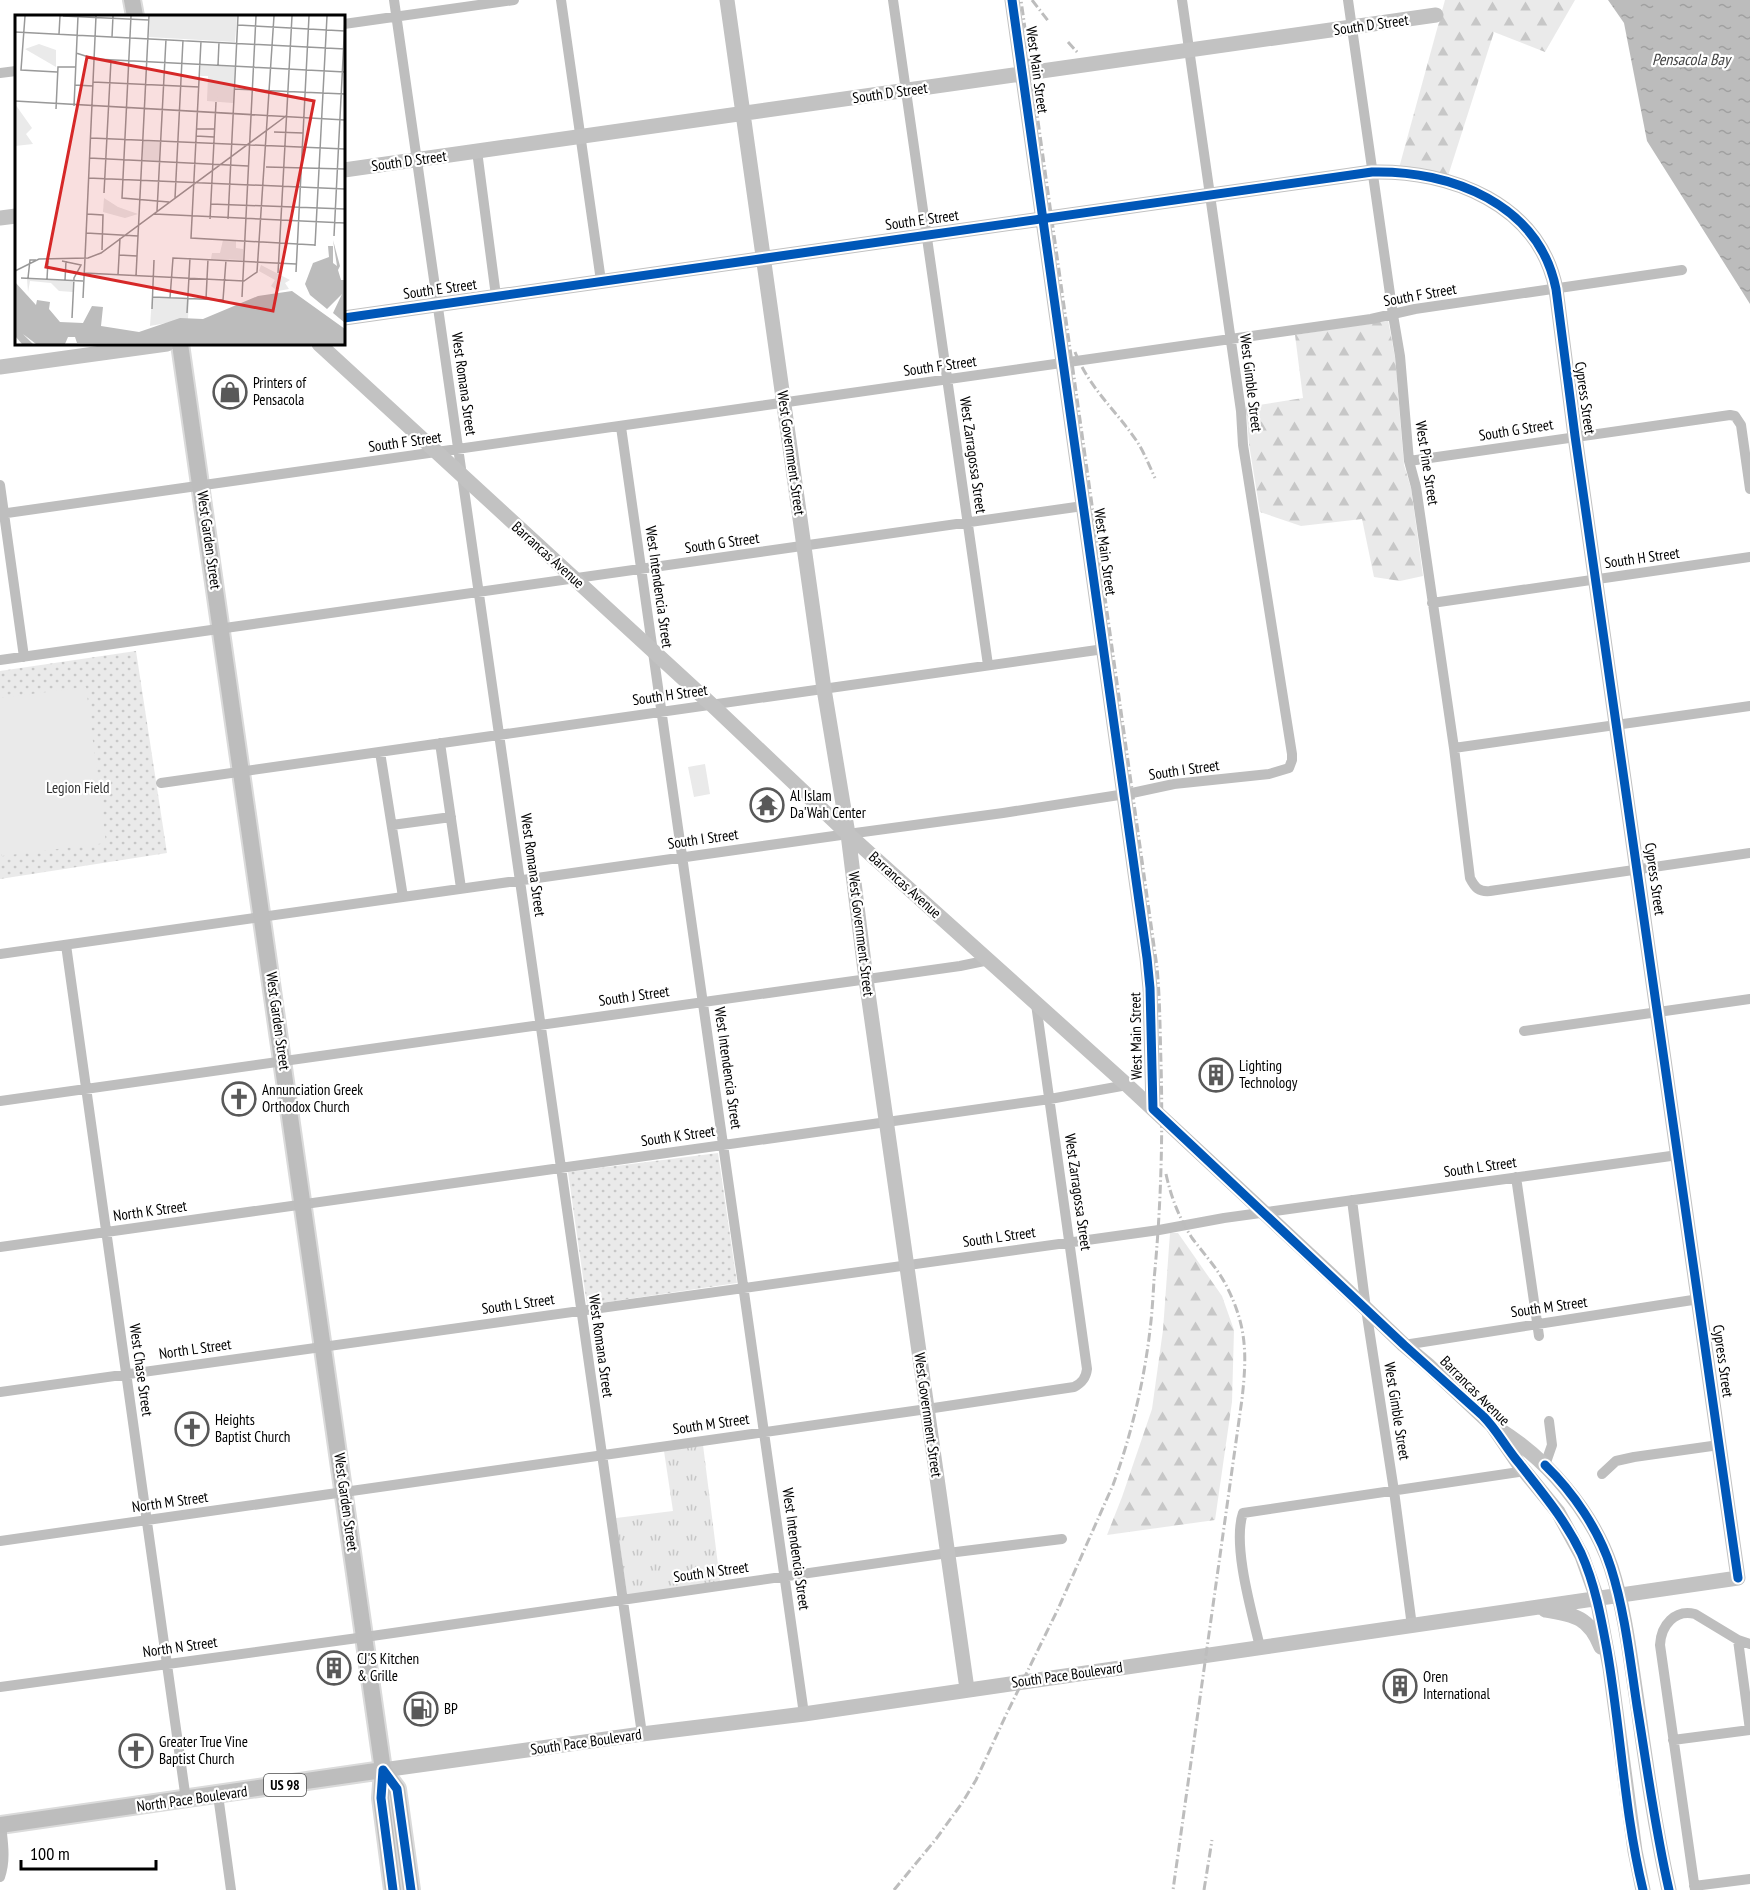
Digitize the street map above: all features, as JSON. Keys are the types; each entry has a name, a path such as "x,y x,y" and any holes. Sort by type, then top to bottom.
{"main road":[{"path":"132,0 135,15"},
{"name":"West Garden Street","path":"180,345 383,1770"},
{"path":"383,1770 381,1798 393,1890"},
{"path":"383,1770 397,1789 411,1890"},
{"name":"North Pace Boulevard","path":"0,1822 186,1800 383,1770"}],"street":[{"name":"West Romana Street","path":"394,0 642,1734"},
{"path":"345,24 514,0"},
{"path":"561,0 601,281"},
{"name":"West Government Street","path":"727,0 824,688 848,834 866,979 967,1689"},
{"name":"West Zarragossa Street","path":"893,0 988,665"},
{"name":"West Main Street","path":"1012,0 1149,974 1153,1109"},
{"name":"West Gimble Street","path":"1182,0 1241,411 1243,445 1292,754 1289,768"},
{"name":"West Pine Street","path":"1348,0 1400,356 1409,461 1416,487 1454,748 1468,869 1474,886 1480,891 1560,882 1638,869"},
{"name":"South D Street","path":"345,170 1436,15"},
{"path":"0,73 15,71"},
{"path":"477,151 496,296"},
{"name":"South E Street","path":"345,318 1372,172 1412,173 1433,177 1460,185 1499,205"},
{"name":"Cypress Street","path":"1499,205 1524,225 1535,238 1550,266 1556,289 1719,1445 1744,1577"},
{"path":"0,218 15,216"},
{"name":"South F Street","path":"2,514 1230,340 1393,315 1415,309 1682,270"},
{"path":"0,367 160,345"},
{"name":"Barrancas Avenue","path":"320,345 712,705 848,834 1127,1085 1492,1425 1558,1512 1582,1556 1597,1598 1610,1668 1635,1851 1643,1890"},
{"name":"South G Street","path":"1409,461 1730,415 1735,417 1741,425 1750,489"},
{"name":"West Intendencia Street","path":"621,427 804,1714"},
{"path":"0,485 2,514 24,657"},
{"name":"South G Street","path":"0,660 1083,506"},
{"name":"South H Street","path":"1432,603 1750,557"},
{"name":"South H Street","path":"161,783 1104,649"},
{"path":"1454,748 1750,706"},
{"path":"440,743 461,888"},
{"path":"380,752 403,897"},
{"name":"South I Street","path":"0,954 1003,813 1124,795 1174,784 1269,774 1289,768"},
{"path":"392,825 451,817"},
{"path":"1638,869 1750,853"},
{"name":"West Chase Street","path":"66,945 186,1800"},
{"name":"South J Street","path":"0,1101 989,960"},
{"path":"1524,1031 1750,999"},
{"name":"West Zarragossa Street","path":"1036,1004 1087,1369 1082,1383"},
{"name":"South K Street","path":"304,1204 1050,1099 1127,1085"},
{"name":"South L Street","path":"324,1346 1678,1155"},
{"path":"1516,1177 1539,1336"},
{"name":"West Gimble Street","path":"1352,1200 1412,1626"},
{"name":"North K Street","path":"0,1247 304,1204"},
{"name":"South M Street","path":"1404,1345 1699,1299"},
{"name":"North L Street","path":"0,1392 324,1346"},
{"name":"South M Street","path":"344,1492 1074,1388 1082,1383"},
{"path":"1545,1465 1552,1445 1549,1421"},
{"name":"Barrancas Avenue","path":"1492,1425 1518,1441 1545,1465 1571,1496 1595,1533 1611,1566 1629,1655 1649,1785 1669,1890"},
{"path":"1602,1474 1616,1461 1719,1445"},
{"path":"1260,1647 1241,1554 1240,1532 1243,1513 1526,1471"},
{"name":"North M Street","path":"0,1541 344,1492"},
{"name":"South N Street","path":"365,1637 948,1553 1062,1539"},
{"name":"South Pace Boulevard","path":"383,1770 804,1714 1744,1577"},
{"path":"1530,1608 1580,1618 1595,1633 1610,1668"},
{"path":"1750,1644 1738,1640 1695,1614 1684,1613 1668,1621 1660,1644 1694,1888 1750,1879"},
{"name":"North N Street","path":"0,1687 365,1637"},
{"path":"1673,1740 1750,1730 1738,1640"},
{"path":"218,1795 231,1890"},
{"path":"0,1822 4,1858 0,1877"}],"green space":[{"path":"1445,0 1575,0 1545,52 1494,32 1448,176 1399,168"},
{"path":"1388,320 1395,357 1404,465 1411,488 1423,576 1400,581 1374,577 1362,519 1301,526 1260,512 1249,444 1246,407 1303,398 1295,335"},
{"name":"Legion Field","path":"136,651 167,853 0,879 0,671"},
{"path":"86,687 106,843 2,856 0,698"},
{"path":"705,764 710,794 694,797 688,767"},
{"path":"718,1153 737,1283 587,1305 568,1172"},
{"path":"1170,1233 1178,1233 1222,1296 1234,1330 1232,1402 1215,1520 1107,1535 1152,1409 1163,1330"},
{"path":"703,1445 720,1581 627,1595 616,1518 673,1511 664,1451"}],"water":[{"name":"Pensacola Bay","path":"1608,0 1750,0 1750,304 1647,141 1624,23"}],"railway":[{"path":"894,1890 936,1839 976,1780 1058,1609 1113,1485 1131,1428 1144,1369 1151,1318 1158,1226 1162,1118 1157,967 1021,0"},
{"path":"1032,0 1049,22"},
{"path":"1068,42 1078,53"},
{"path":"1075,352 1095,388 1136,440 1155,478"},
{"path":"1166,1174 1183,1223 1219,1274 1234,1301 1242,1328 1245,1355 1242,1399 1173,1890"},
{"path":"1204,1890 1212,1840"}],"cycle path":[{"path":"1012,0 1147,958 1150,988 1153,1109 1404,1345 1483,1416 1568,1529 1586,1565 1600,1613 1612,1680 1631,1831 1643,1890"},
{"path":"345,318 1372,172 1432,177 1487,198 1511,214 1531,235 1546,259 1556,289 1738,1578"},
{"path":"1545,1465 1584,1512 1600,1540 1616,1585 1624,1619 1655,1821 1669,1890"},
{"path":"383,1770 397,1789 411,1890"},
{"path":"383,1770 381,1798 393,1890"}],"place":[{"name":"Printers of Pensacola","path":"230,392"},
{"name":"Al Islam Da'Wah Center","path":"767,805"},
{"name":"Lighting Technology","path":"1216,1075"},
{"name":"Annunciation Greek Orthodox Church","path":"239,1099"},
{"name":"Heights Baptist Church","path":"192,1429"},
{"name":"CJ'S Kitchen & Grille","path":"334,1668"},
{"name":"Oren International","path":"1400,1686"},
{"name":"BP","path":"421,1709"},
{"name":"Greater True Vine Baptist Church","path":"136,1751"}]}
